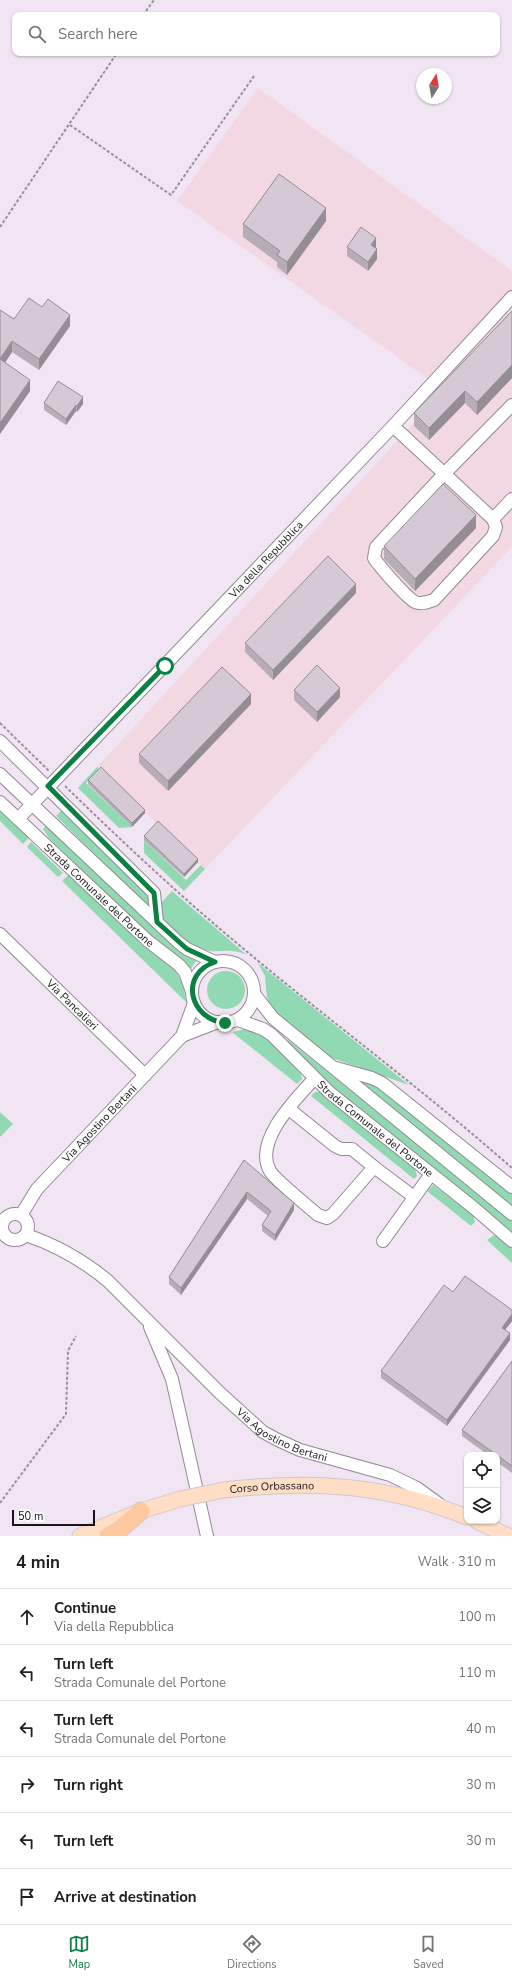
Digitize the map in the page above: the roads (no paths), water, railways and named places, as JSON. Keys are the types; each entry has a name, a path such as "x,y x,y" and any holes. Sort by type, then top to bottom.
{"highway":[{"path":"108,1536 119,1530 141,1511"}],"main road":[{"name":"Corso Orbassano","path":"80,1536 141,1511 180,1499 224,1490 258,1486 338,1486 376,1490 410,1497 464,1516"},
{"path":"484,1524 508,1536"}],"street":[{"name":"Via della Repubblica","path":"18,819 56,777 170,660 393,426 512,297"},
{"path":"393,426 443,475 492,519 496,527 493,536 434,600 425,604 415,602 378,566 374,558 376,548 443,475 512,405"},
{"path":"492,519 512,499"},
{"name":"Strada Comunale del Portone","path":"0,741 48,786 154,893 157,922"},
{"name":"Strada Comunale del Portone","path":"0,774 187,949 215,962"},
{"name":"Strada Comunale del Portone","path":"0,802 148,941 179,965 185,972 193,997"},
{"name":"Via Pancalieri","path":"0,934 145,1075"},
{"path":"215,962 235,963 247,971 253,981 255,995 249,1010 238,1020 230,1023 208,1019 193,997 196,977 205,967 215,962"},
{"name":"Strada Comunale del Portone","path":"255,995 273,1018 512,1214"},
{"name":"Via Agostino Bertani","path":"182,1036 193,997"},
{"name":"Strada Comunale del Portone","path":"238,1020 263,1029 272,1035 314,1079 474,1208 512,1241"},
{"name":"Via Agostino Bertani","path":"22,1215 37,1189 182,1036 218,1022"},
{"name":"Strada Comunale del Portone","path":"333,1067 354,1072 382,1083 512,1187"},
{"path":"314,1079 271,1133 266,1148 266,1160 270,1172 318,1215 327,1218 333,1214 374,1167"},
{"path":"288,1110 335,1146 341,1149 352,1149 414,1197"},
{"path":"383,1241 431,1174"},
{"path":"13,1214 22,1215 29,1224 26,1235 18,1240 12,1240 2,1235 4,1219 13,1214"},
{"name":"Via Agostino Bertani","path":"26,1235 36,1238 91,1268 108,1281 220,1393 263,1432 300,1450 390,1475 416,1488 445,1508"},
{"name":"Via Agostino Bertani","path":"146,1319 172,1379 207,1536"}]}
